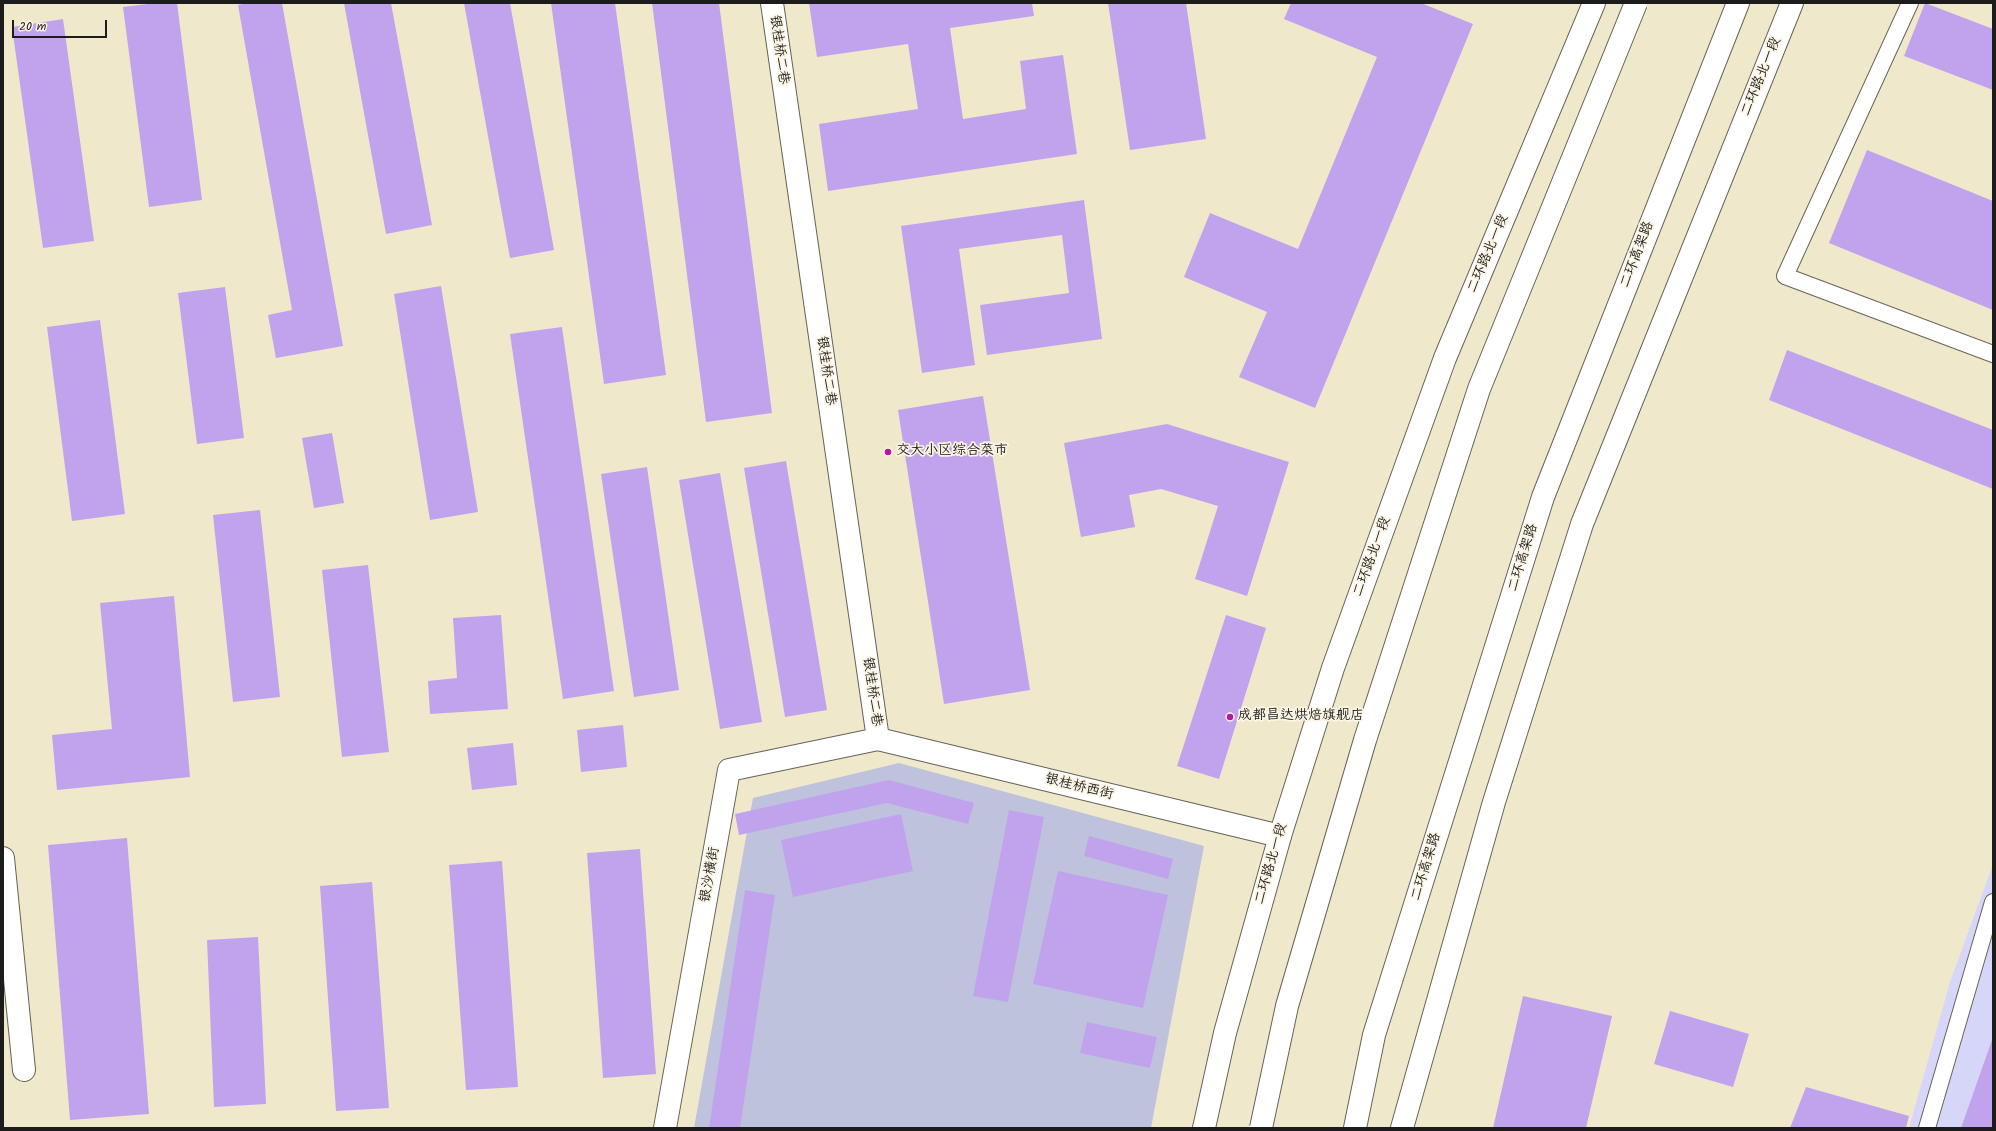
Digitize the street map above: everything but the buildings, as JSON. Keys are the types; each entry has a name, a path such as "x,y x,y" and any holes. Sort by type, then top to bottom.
{"main road":[{"name":"银桂桥二巷","path":"772,3 878,739"},
{"name":"二环路北一段","path":"1204,1128 1226,1034 1280,836 1333,668 1446,358 1594,3"},
{"path":"1261,1128 1286,1006 1363,747 1479,389 1636,3"},
{"name":"二环高架路","path":"1354,1128 1374,1035 1543,497 1738,3"},
{"name":"二环路北一段","path":"1402,1128 1494,802 1582,524 1792,3"},
{"name":"银桂桥西街","path":"878,739 1280,836"},
{"name":"银沙横街","path":"665,1128 729,770 878,739"},
{"path":"3,858 24,1070"}],"lane":[{"path":"1910,3 1785,276 1993,354"},
{"path":"1927,1128 1993,902"}],"shaded area":[{"path":"899,763 1204,846 1151,1128 694,1128 753,798"},
{"path":"1993,864 1993,1128 1909,1128 1950,982"}],"place":[{"name":"交大小区综合菜市","path":"888,452"},
{"name":"成都昌达烘焙旗舰店","path":"1230,717"}]}
